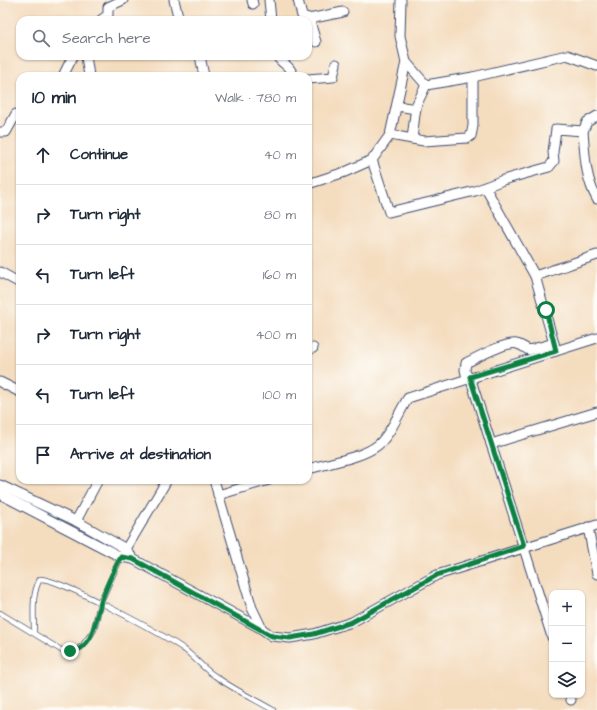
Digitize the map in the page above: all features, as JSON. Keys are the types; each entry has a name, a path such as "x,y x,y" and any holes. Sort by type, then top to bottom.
{"street":[{"path":"107,16 108,7 123,0"},
{"path":"174,0 178,16"},
{"path":"269,0 271,16"},
{"path":"298,0 302,16"},
{"path":"312,183 345,172 372,160 390,135 406,62 400,36 401,0"},
{"path":"312,18 343,12"},
{"path":"312,29 316,42"},
{"path":"426,84 473,77 567,55 597,66"},
{"path":"65,72 71,60"},
{"path":"87,60 88,72"},
{"path":"201,60 203,72"},
{"path":"280,60 287,64 291,72"},
{"path":"406,62 426,84"},
{"path":"312,79 333,77 336,64"},
{"path":"390,135 424,141 467,138 471,136 473,126 473,77"},
{"path":"412,139 416,109 426,84"},
{"path":"397,106 416,109"},
{"path":"0,132 6,132 16,114"},
{"path":"597,116 587,122 583,131 586,170 590,185 597,199"},
{"path":"372,160 389,212 485,187 553,165 556,129 583,131"},
{"path":"485,187 535,276 555,347"},
{"path":"535,276 597,255"},
{"path":"0,272 16,281"},
{"path":"549,627 491,444 465,370 466,363 481,355 512,343 518,344 529,350 555,347 597,338"},
{"path":"312,467 342,460 371,450 379,444 387,433 408,398 555,347"},
{"path":"0,382 16,390"},
{"path":"491,444 597,412"},
{"path":"76,522 96,484"},
{"path":"123,553 165,484"},
{"path":"215,484 252,608 262,629"},
{"path":"218,495 255,484"},
{"path":"0,485 76,522 133,559 262,629 272,636 290,638 314,634 352,622 437,575 524,546 593,526 597,574"},
{"path":"0,494 123,553"}],"lane":[{"path":"0,613 61,650 75,651 82,646 94,630 100,604 123,553"},
{"path":"34,633 34,602 37,585 40,579 52,581 100,604 168,640 185,650 213,676 273,710"}],"route":[{"path":"70,651 75,651 82,646 94,630 100,604 121,557 133,559 262,629 272,636 290,638 314,634 352,622 437,575 524,546 470,377 556,351 546,310"}]}
